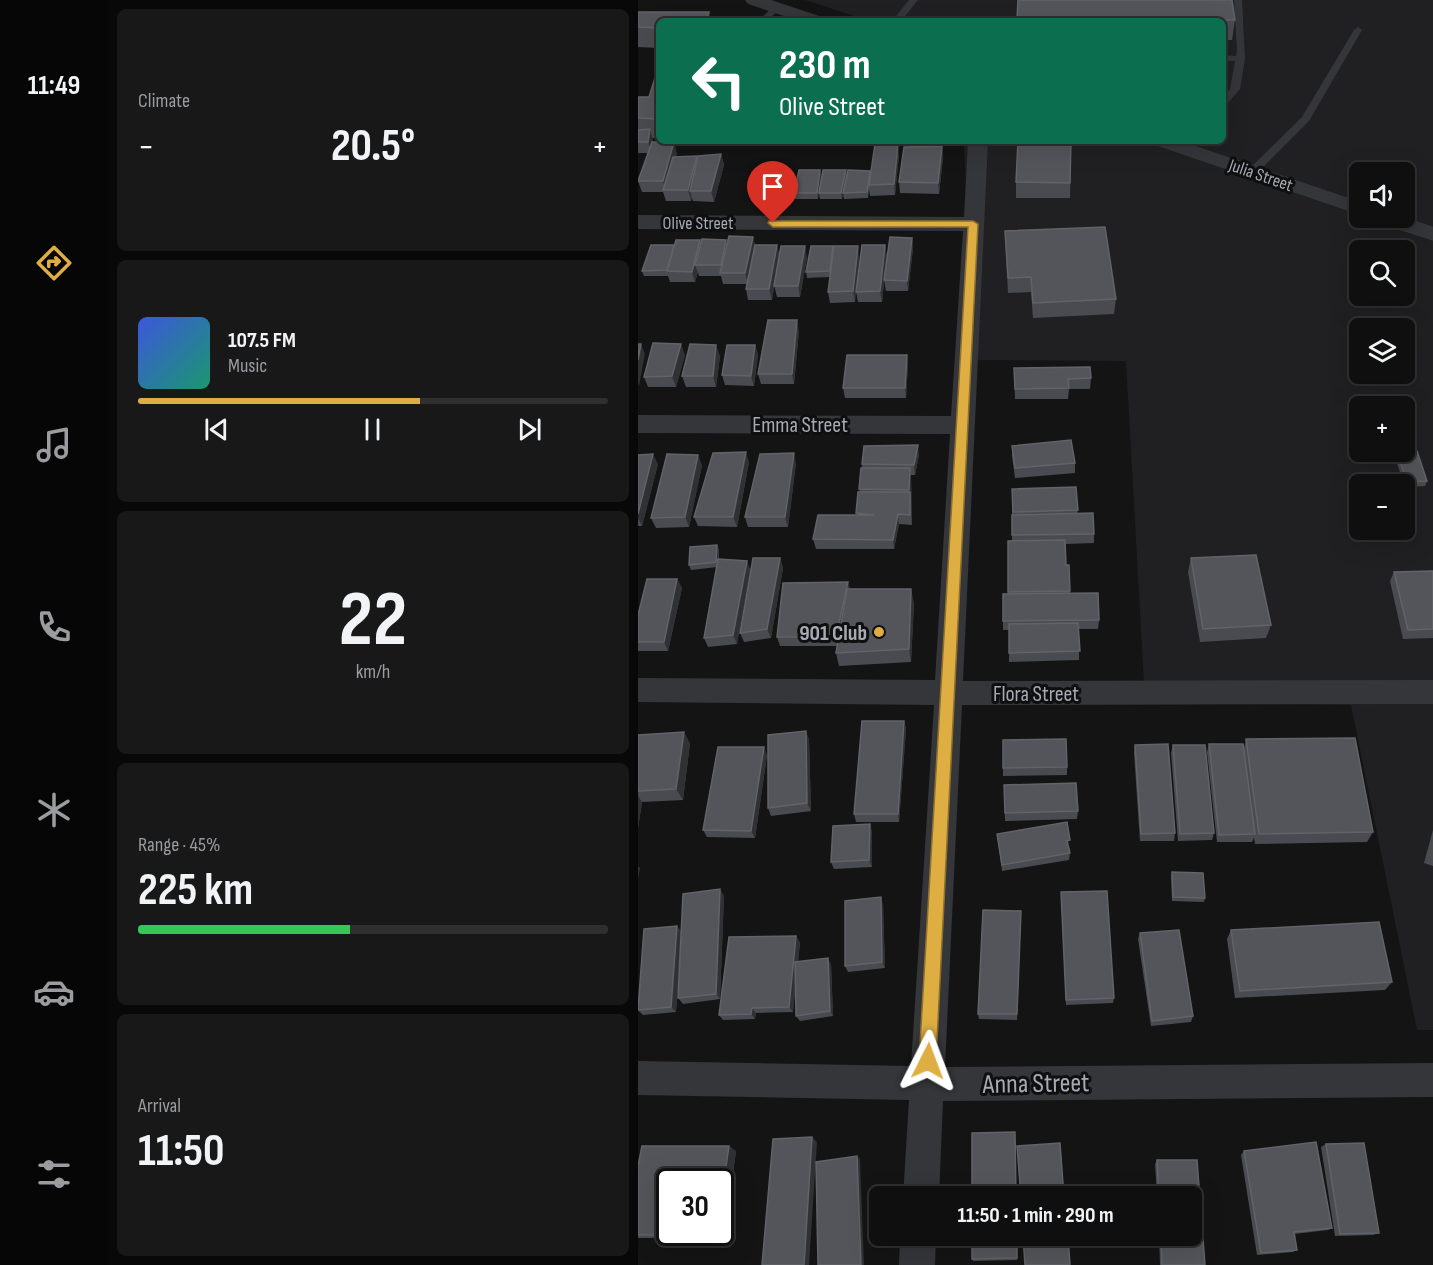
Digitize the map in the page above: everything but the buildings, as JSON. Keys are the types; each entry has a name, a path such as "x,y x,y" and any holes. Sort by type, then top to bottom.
{"street":[{"path":"754,0 807,18"},
{"path":"922,1186 978,144"},
{"name":"Julia Street","path":"1186,145 1349,205"},
{"name":"Olive Street","path":"638,222 973,224"},
{"path":"1415,228 1433,234"},
{"name":"Emma Street","path":"638,423 962,425"},
{"name":"Flora Street","path":"638,690 1433,692"},
{"name":"Anna Street","path":"638,1078 927,1083 1433,1080"},
{"path":"917,1265 918,1246"}],"lane":[{"path":"899,18 914,0"},
{"path":"1227,94 1235,89 1240,59 1238,0"},
{"path":"765,18 777,8"},
{"path":"1252,171 1306,119 1358,30"},
{"path":"1226,58 1240,59"}],"shaded area":[{"path":"805,0 1433,0 1433,1030 1417,1030 1351,705 1145,700 1126,361 974,360 964,144 1226,144 1226,18 861,18"}],"place":[{"name":"901 Club","path":"879,632"}],"route":[{"path":"773,223 973,224 928,1061"}]}
